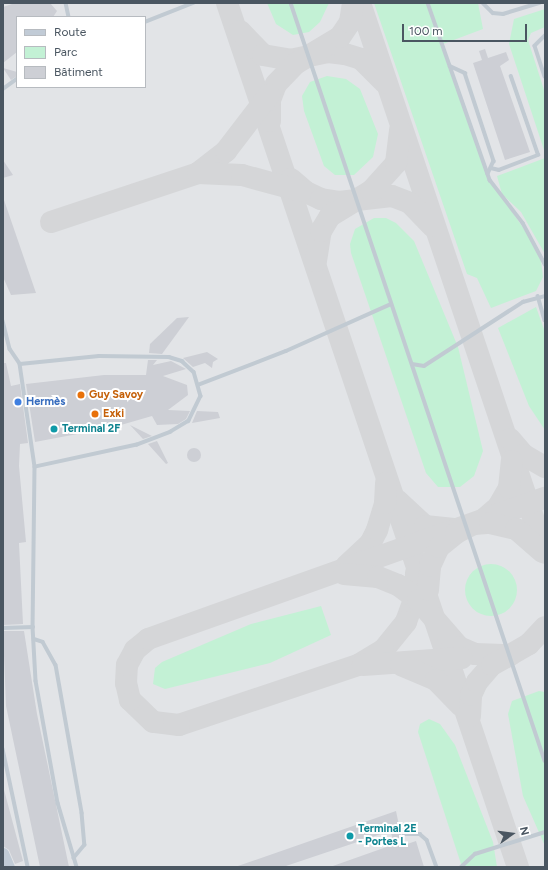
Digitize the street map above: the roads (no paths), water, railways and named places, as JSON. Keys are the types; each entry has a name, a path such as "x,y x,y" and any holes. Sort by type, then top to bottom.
{"main road":[{"path":"3,853 9,867"}],"lane":[{"path":"66,3 69,16"},
{"path":"146,22 193,3"},
{"path":"291,3 545,761"},
{"path":"428,3 488,174 498,194 523,224 545,264"},
{"path":"483,3 493,13 503,14 539,3"},
{"path":"545,36 535,46 545,76"},
{"path":"450,66 465,73 494,161 488,174"},
{"path":"491,168 499,170 538,155 511,77"},
{"path":"3,89 16,80"},
{"path":"411,364 415,367 424,366 523,302 538,296 545,296"},
{"path":"538,296 545,320"},
{"path":"198,385 286,352 391,304"},
{"path":"3,321 10,349 20,364 35,467 33,627 36,681 58,803 77,867"},
{"path":"20,364 99,356 169,357 182,361 194,372 198,385 199,406 189,421 171,432 137,444 35,467"},
{"path":"3,628 33,627"},
{"path":"34,639 43,642 56,665 82,813 85,845 74,858"},
{"path":"3,749 28,867"},
{"path":"461,867 476,854 545,832"},
{"path":"404,834 420,834 428,840 437,867"},
{"path":"3,848 9,867"}],"place":[{"name":"Guy Savoy","path":"81,395"},
{"name":"Hermès","path":"18,402"},
{"name":"Exki","path":"95,414"},
{"name":"Terminal 2F","path":"54,429"},
{"name":"Terminal 2E - Portes L","path":"350,836"}]}
